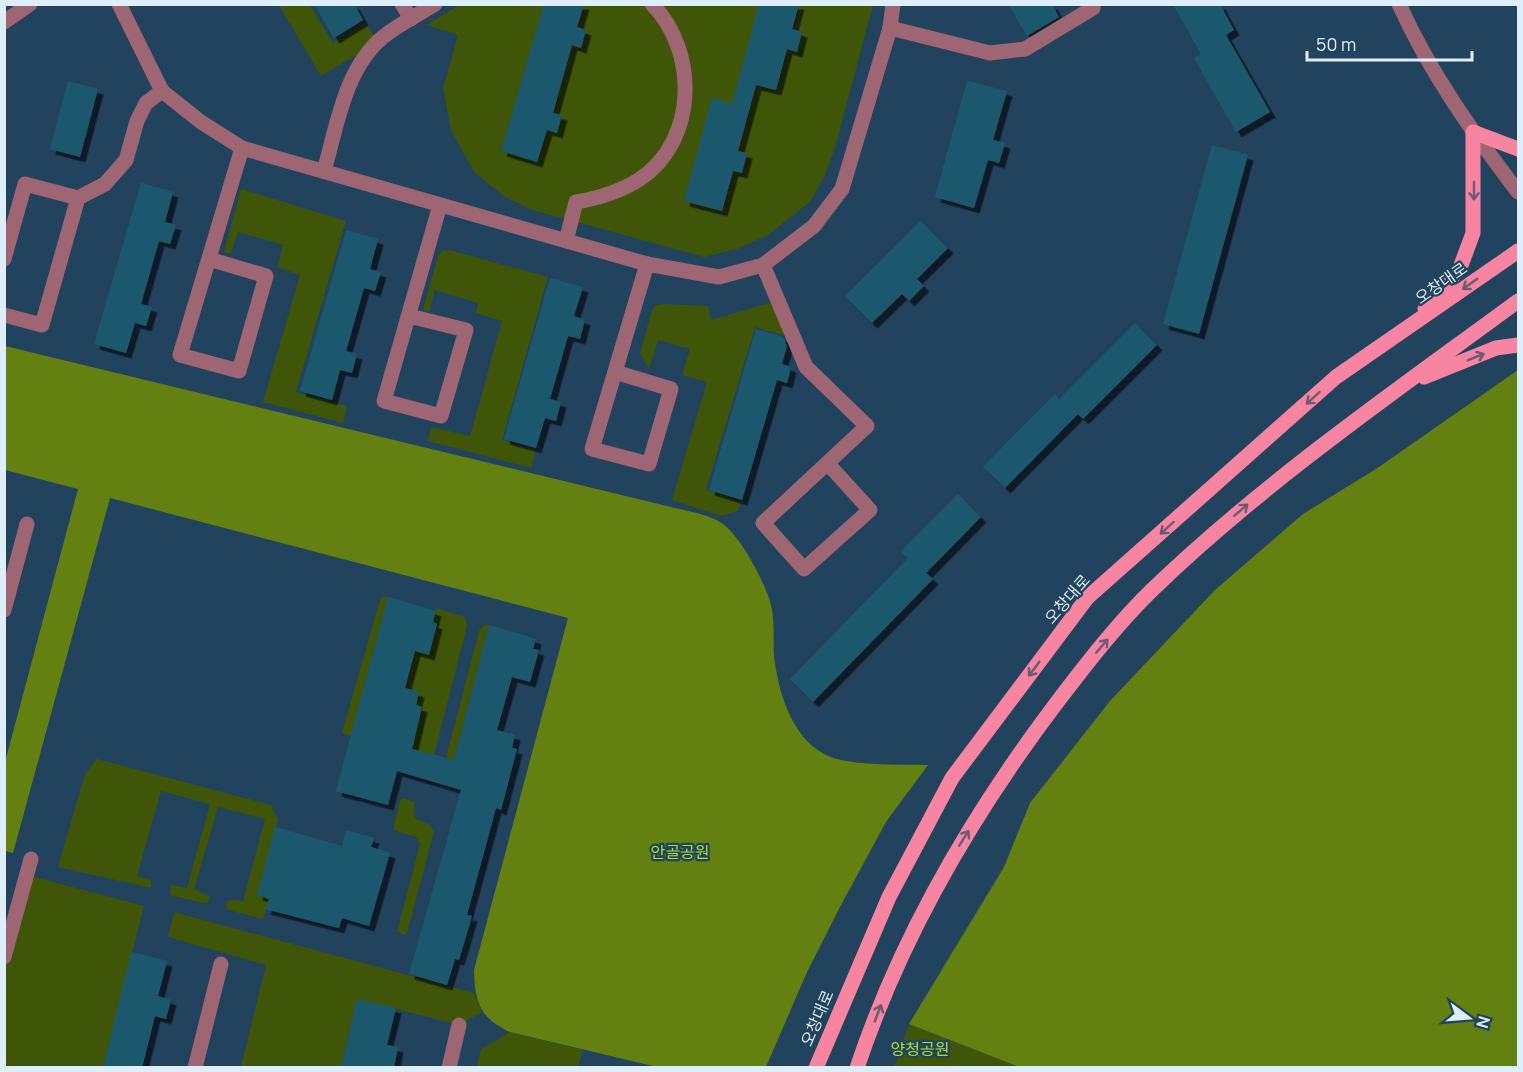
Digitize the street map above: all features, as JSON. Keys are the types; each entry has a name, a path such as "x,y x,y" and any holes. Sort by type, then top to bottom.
{"main road":[{"path":"1412,325 1460,268 1473,233 1473,132 1518,149"},
{"name":"오창대로","path":"816,1068 889,897 952,778 1087,598 1336,377 1518,251"},
{"path":"857,1068 914,927 958,847 1014,760 1083,669 1150,592 1286,472 1518,301"},
{"path":"1402,387 1497,348 1518,345"}],"street":[{"path":"4,22 30,4"},
{"path":"119,4 162,91 201,122 242,148 647,264 719,277 763,265 814,226 842,189 890,28 893,4"},
{"path":"402,4 411,19"},
{"path":"324,171 350,82 365,57 383,37 435,4"},
{"path":"566,241 576,202 611,195 642,178 667,151 682,119 687,83 681,48 664,17 652,4"},
{"path":"890,28 990,53 1025,49 1093,8 1093,4"},
{"path":"1399,4 1434,71 1473,132 1518,192"},
{"path":"4,259 25,184 78,198 105,184 126,160 137,121 146,103 162,91"},
{"path":"209,259 266,276 238,371 180,355 242,148"},
{"path":"4,315 42,325 78,198"},
{"path":"409,316 466,330 441,417 384,401 440,205"},
{"path":"615,372 671,389 649,464 592,449 647,264"},
{"path":"763,265 806,367 867,426 763,523 804,569 870,510 828,464"},
{"path":"4,610 27,524"},
{"path":"4,957 31,858"},
{"path":"195,1068 221,964"},
{"path":"449,1068 459,1025"}],"green space":[{"path":"279,5 310,5 333,43 365,23 379,42 321,76"},
{"path":"459,5 544,5 501,151 537,162 547,130 557,133 562,116 553,113 572,45 581,47 586,30 577,27 584,5 759,5 776,90 787,49 797,51 802,32 792,29 799,5 873,5 835,148 825,175 811,201 768,235 737,249 704,257 533,210 505,197 474,172 451,130 443,89 458,35 427,25","holes":["712,99 738,151 747,153 742,173 733,171 722,211 685,201"]},
{"path":"241,189 346,221 296,392 347,406 343,423 263,402 300,275 277,267 283,245 238,232 231,254 224,252"},
{"path":"449,250 548,277 502,440 536,450 531,468 428,441 431,427 470,436 502,321 476,313 478,303 435,290 429,312 423,310 438,256 442,251"},
{"path":"773,302 787,336 755,327 706,490 741,501 738,511 721,516 672,500 707,382 682,375 690,349 658,340 649,369 640,353 652,310 656,305 663,304 708,306 711,320"},
{"name":"안골공원","path":"5,346 698,513 723,524 730,530 752,562 768,596 773,617 774,656 779,684 788,711 803,736 824,754 846,761 928,765 886,822 841,905 807,972 766,1067 657,1067 510,1032 492,1021 481,1008 476,992 474,970 568,618 110,498 13,853 5,851 5,762 78,489 5,470"},
{"path":"1518,370 1518,1067 1019,1067 909,1024 1004,867 1030,803 1110,701 1215,590 1303,514 1376,469"},
{"path":"381,597 388,597 351,736 342,733"},
{"path":"436,608 465,617 467,626 434,755 412,749 422,707 416,705 419,692 405,688 415,651 429,654 437,625 433,623"},
{"path":"485,624 489,625 454,760 446,758 479,631"},
{"path":"97,759 271,805 278,820 257,895 269,899 263,919 228,910 226,905 228,900 243,901 265,819 218,807 194,889 210,896 208,902 203,903 170,895 171,885 187,888 210,804 161,791 137,876 151,880 151,888 58,867 85,774"},
{"path":"403,798 414,802 415,818 430,825 434,832 407,933 404,935 397,931 420,844 416,837 393,830 400,800"},
{"path":"27,875 144,906 103,1067 5,1068 5,957"},
{"path":"174,912 474,993 482,1012 459,1025 357,999 341,1067 241,1067 266,965 168,937"},
{"name":"양청공원","path":"909,1024 1019,1067 894,1068"},
{"path":"510,1032 583,1050 578,1067 476,1068 481,1049"}],"building":[{"path":"314,4 354,4 363,20 334,38"},
{"path":"544,4 584,4 577,27 586,30 581,48 572,45 553,113 562,115 557,133 547,130 537,162 501,151"},
{"path":"759,4 799,4 792,29 802,32 797,52 787,49 776,90 756,85 738,151 747,153 742,173 733,171 722,211 684,201 712,98 732,104"},
{"path":"1008,4 1052,4 1059,17 1027,36"},
{"path":"1173,4 1220,4 1234,30 1226,35 1270,112 1236,132 1194,58 1201,54"},
{"path":"68,81 98,89 80,157 50,149"},
{"path":"967,81 1007,91 993,140 1005,143 999,163 988,160 974,208 935,197"},
{"path":"1212,145 1248,155 1199,334 1163,324"},
{"path":"141,183 173,192 165,222 176,225 170,244 159,241 141,304 152,307 146,326 135,323 126,353 94,344"},
{"path":"921,221 948,248 917,279 924,286 909,301 902,294 872,323 845,296"},
{"path":"346,230 378,239 370,269 381,272 375,291 364,288 346,351 357,354 352,373 340,370 332,400 300,391"},
{"path":"550,278 583,287 574,316 585,320 580,339 568,336 550,399 561,402 556,421 545,418 536,448 504,439"},
{"path":"1135,323 1157,345 1083,419 1078,414 1005,488 983,467 1055,394 1059,399"},
{"path":"756,329 783,337 787,346 782,364 791,367 787,383 777,380 742,500 709,490"},
{"path":"958,494 981,517 926,573 933,579 813,702 790,679 908,558 901,551"},
{"path":"388,597 436,611 433,622 437,624 429,655 415,651 405,688 419,692 416,705 422,707 412,749 454,760 489,625 536,639 533,649 539,650 530,682 512,677 497,730 515,735 512,748 517,749 501,810 496,808 467,915 472,916 459,960 455,959 447,985 409,974 461,790 397,771 388,805 336,791"},
{"path":"275,827 342,846 346,830 374,838 371,847 390,853 369,926 342,918 339,928 265,909 269,899 257,895"},
{"path":"131,952 167,961 158,996 171,1000 166,1019 155,1016 142,1068 103,1068"},
{"path":"357,999 396,1008 387,1045 398,1047 394,1068 341,1068"}]}
